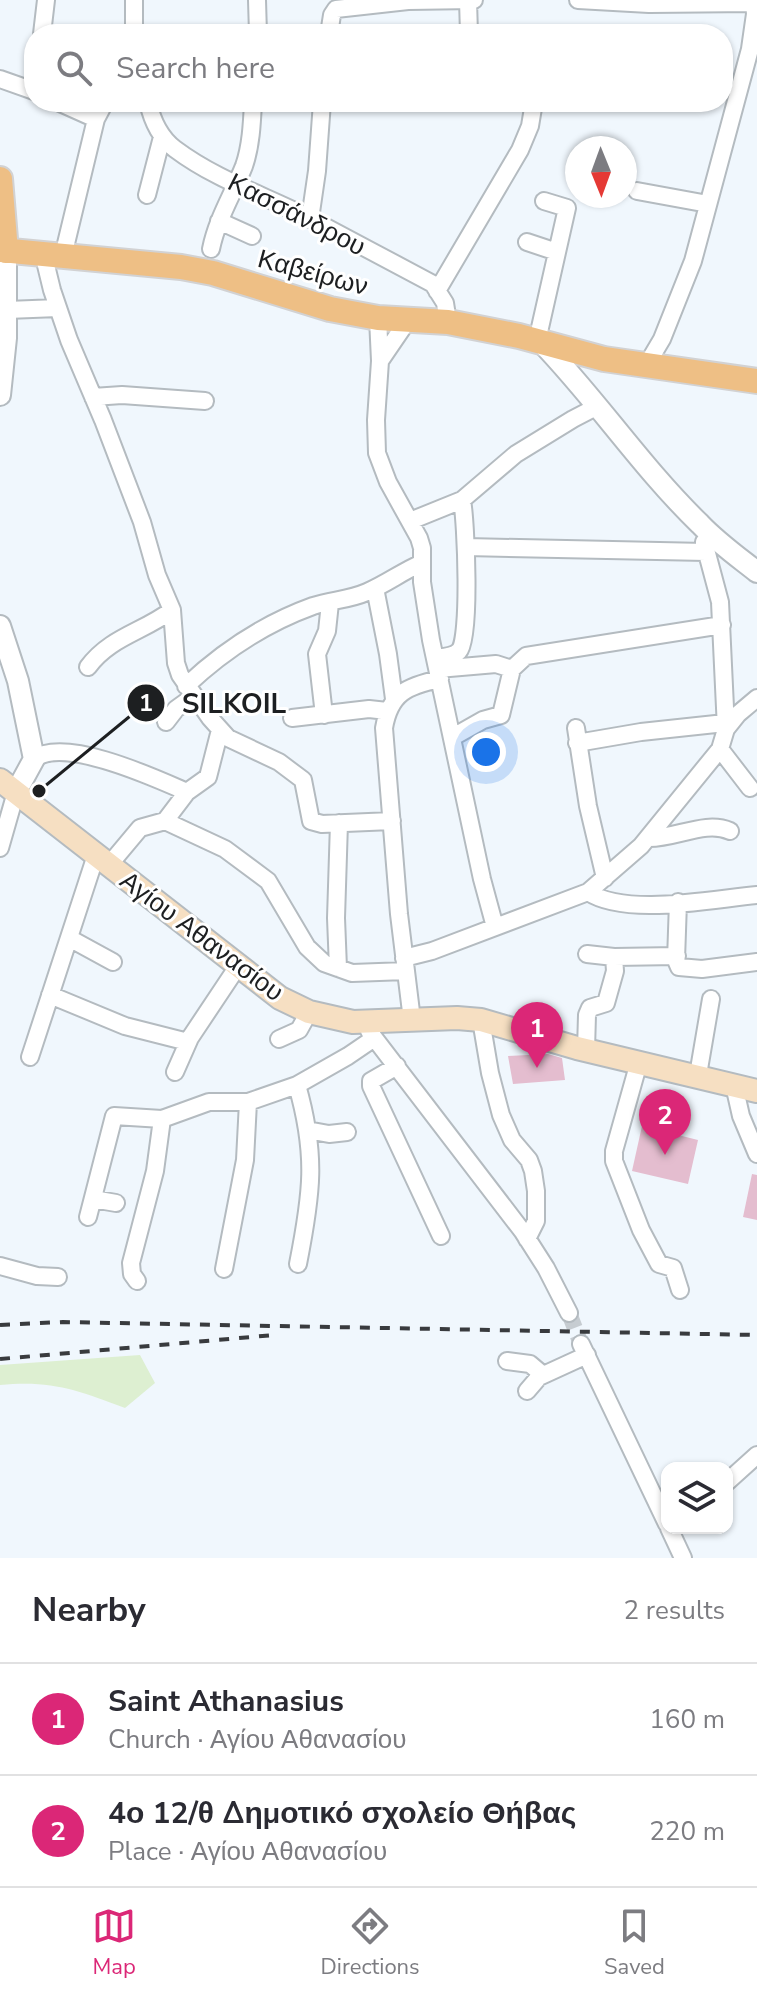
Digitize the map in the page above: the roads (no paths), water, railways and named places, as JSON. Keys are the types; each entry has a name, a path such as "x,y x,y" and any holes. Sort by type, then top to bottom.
{"main road":[{"path":"0,179 3,250"},
{"name":"Καβείρων","path":"3,250 154,264 213,273 294,299 378,318 448,322 604,359 757,381"},
{"name":"Αγίου Αθανασίου","path":"8,786 280,998 309,1012 368,1031 412,1020 481,1020 586,1050 757,1091"}],"street":[{"path":"43,24 46,0"},
{"path":"134,0 134,24"},
{"path":"257,0 258,24"},
{"path":"468,0 469,24"},
{"path":"331,24 340,3 474,0"},
{"path":"578,0 649,4 755,3 750,49 733,112"},
{"path":"0,79 24,87"},
{"path":"80,112 96,119"},
{"path":"100,112 53,254 58,308 142,522 157,575 172,610 176,663 190,691 220,730 239,744 294,771 303,780 311,821 315,824 392,821"},
{"path":"147,195 162,137 150,112"},
{"path":"211,249 246,156 252,112"},
{"path":"310,219 321,112"},
{"path":"448,322 445,303 437,291 520,150 532,112"},
{"path":"646,366 662,339 693,261 733,112"},
{"name":"Κασσάνδρου","path":"162,137 175,149 234,184 310,219 433,284 437,291"},
{"path":"637,191 708,204"},
{"path":"544,201 567,208 533,340 577,379 649,469 700,525 757,572"},
{"path":"219,221 252,236"},
{"path":"527,242 557,252"},
{"path":"0,395 7,310 3,250"},
{"path":"7,310 58,308"},
{"path":"378,318 377,453 388,482 419,538 426,611 482,879 495,927"},
{"path":"380,361 408,320"},
{"path":"93,397 122,395 205,401"},
{"path":"410,521 462,500 516,454 598,406"},
{"path":"292,718 390,705 438,669 449,656 459,652 464,642 467,616 462,500"},
{"path":"165,821 225,849 268,881 307,947 324,963 361,973 405,965 432,951 588,892 648,838 720,749 725,726 720,602 700,525"},
{"path":"466,547 706,552"},
{"path":"166,722 212,662 247,640 302,611 375,588 422,563"},
{"path":"375,588 388,654 390,705 384,728 412,1020"},
{"path":"324,715 317,654 327,631 330,603"},
{"path":"88,667 107,645 155,623 172,610"},
{"path":"453,737 483,720 501,715 512,669 526,656 722,625"},
{"path":"0,626 18,681 34,759"},
{"path":"438,669 496,664 512,669"},
{"path":"605,878 576,736 725,726 757,698"},
{"path":"30,1057 69,938 102,860 140,828 165,821 187,792 208,777 220,730"},
{"path":"720,749 750,788"},
{"path":"0,848 8,786 40,754 73,753 99,757 187,792"},
{"path":"338,968 339,823"},
{"path":"648,838 713,826 730,831"},
{"path":"588,892 626,906 757,895"},
{"path":"678,902 679,967 692,970 757,962"},
{"path":"69,938 113,962"},
{"path":"587,954 677,956"},
{"path":"586,1050 587,1015 590,1008 606,1003 615,971 614,957"},
{"path":"175,1072 188,1042 238,966"},
{"path":"50,995 125,1026 188,1042"},
{"path":"698,1075 711,999"},
{"path":"279,1039 299,1030 309,1012"},
{"path":"481,1020 501,1115 512,1140 529,1160 533,1171 536,1221 527,1239"},
{"path":"88,1217 114,1116 162,1119 209,1102 248,1102 297,1085 348,1056 368,1031 527,1239 569,1313"},
{"path":"639,1062 614,1151 614,1161 646,1239 659,1264 673,1268 680,1290"},
{"path":"397,1066 371,1081 371,1086 441,1236"},
{"path":"297,1085 312,1166 311,1194 298,1264"},
{"path":"734,1085 741,1116 757,1154"},
{"path":"224,1269 245,1160 248,1102"},
{"path":"137,1281 132,1274 131,1263 155,1171 162,1119"},
{"path":"307,1130 329,1134 347,1132"},
{"path":"93,1199 116,1203"},
{"path":"0,1266 37,1276 58,1277"},
{"path":"527,1391 543,1375 584,1350 661,1508"},
{"path":"507,1361 530,1364 543,1375"},
{"path":"733,1477 757,1455"},
{"path":"673,1534 683,1558"}],"tunnel":[{"path":"569,1313 581,1344"}],"railway":[{"path":"0,1325 63,1322 757,1335"},
{"path":"0,1359 274,1335"}],"place":[{"name":"SILKOIL","path":"39,791"},
{"name":"Saint Athanasius","path":"537,1068"},
{"name":"4ο 12/θ Δημοτικό σχολείο Θήβας","path":"665,1155"}]}
